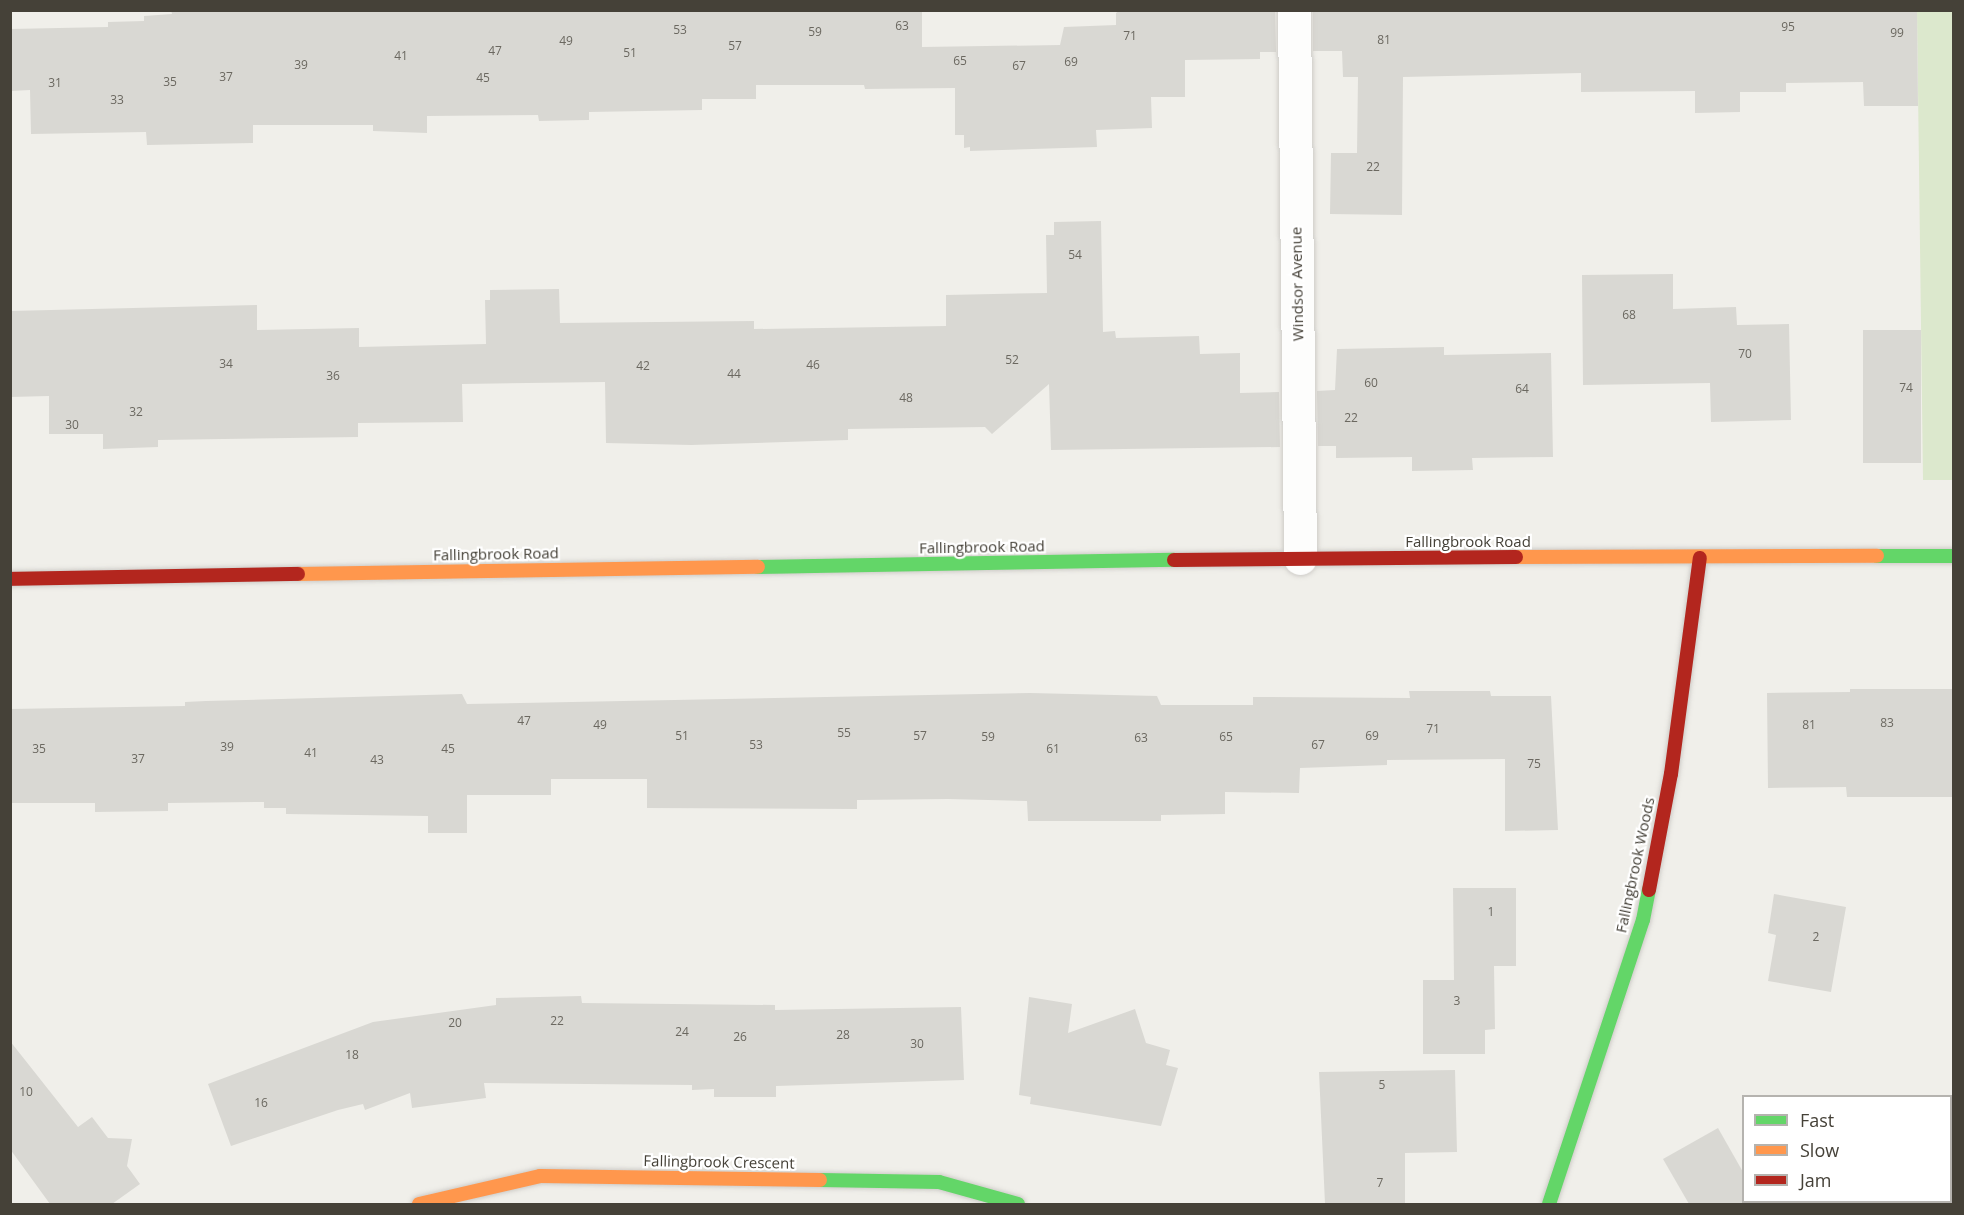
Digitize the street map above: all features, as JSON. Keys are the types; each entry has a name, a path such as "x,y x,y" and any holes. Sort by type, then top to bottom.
{"street":[{"name":"Windsor Avenue","path":"1294,10 1300,558"},
{"name":"Fallingbrook Road","path":"10,579 1300,558 1953,556"},
{"name":"Fallingbrook Woods","path":"1550,1204 1642,920 1671,774 1700,558"},
{"name":"Fallingbrook Crescent","path":"419,1204 540,1176 939,1182 1018,1204"}],"green space":[{"path":"1917,11 1953,11 1953,480 1923,480"}],"building":[{"path":"171,10 922,10 922,47 1060,45 1064,27 1116,25 1116,13 1120,10 1275,10 1276,52 1260,52 1260,59 1185,60 1185,97 1151,97 1152,128 1096,130 1097,147 970,151 970,147 964,148 964,135 955,135 955,88 865,89 864,85 756,85 756,99 702,99 702,110 589,112 589,120 539,121 538,115 427,116 427,133 373,131 373,125 253,125 253,143 147,145 146,132 31,134 30,90 10,91 10,29 108,27 108,22 144,21 144,16 172,14"},
{"path":"1313,10 1917,10 1918,106 1864,106 1863,82 1786,83 1786,92 1740,92 1740,112 1695,113 1695,91 1581,92 1581,73 1403,77 1402,215 1330,214 1331,153 1357,153 1358,77 1343,77 1342,51 1313,51"},
{"path":"1101,221 1103,332 1115,331 1116,338 1199,336 1200,354 1240,353 1240,393 1279,392 1280,447 1051,450 1049,384 992,434 985,427 848,429 848,440 691,445 606,443 605,382 462,384 463,422 358,423 358,437 158,440 158,447 103,449 103,434 49,434 49,396 10,397 10,311 257,305 257,330 359,328 359,347 486,344 485,300 490,300 490,290 559,289 560,323 754,321 754,329 946,326 946,295 1047,293 1046,235 1054,235 1054,222"},
{"path":"1673,274 1673,309 1736,307 1737,325 1789,324 1791,420 1711,422 1710,383 1583,385 1582,275"},
{"path":"1863,330 1921,330 1921,463 1863,463"},
{"path":"1444,347 1444,355 1551,353 1553,457 1472,458 1473,470 1412,471 1412,457 1336,458 1336,446 1318,446 1317,391 1335,390 1337,349"},
{"path":"1850,689 1953,689 1953,797 1847,797 1846,787 1768,788 1767,693 1850,692"},
{"path":"1409,691 1490,691 1491,696 1551,696 1558,830 1505,831 1505,759 1387,760 1387,765 1300,768 1299,793 1225,792 1225,814 1161,815 1161,821 1028,821 1027,801 948,799 857,800 857,809 647,808 647,779 551,779 551,795 467,795 467,833 428,833 428,816 286,814 286,808 264,808 264,802 168,803 168,811 95,812 95,803 10,803 10,709 185,706 185,702 206,701 462,694 467,704 1030,693 1157,696 1161,705 1253,705 1253,697 1410,698"},
{"path":"1453,888 1516,888 1516,966 1494,966 1495,1029 1485,1030 1485,1054 1423,1054 1423,980 1454,980"},
{"path":"1774,894 1846,907 1831,992 1768,981 1776,935 1768,933"},
{"path":"581,996 582,1003 775,1005 775,1010 961,1007 964,1080 776,1086 776,1097 714,1097 714,1089 692,1090 692,1085 484,1083 486,1098 412,1108 410,1093 365,1110 363,1104 338,1110 231,1146 208,1084 373,1022 496,1005 496,998"},
{"path":"1029,997 1072,1004 1068,1033 1135,1009 1146,1043 1170,1050 1166,1065 1178,1068 1161,1126 1030,1104 1031,1097 1019,1095"},
{"path":"10,1041 78,1127 92,1117 108,1138 132,1139 127,1166 140,1184 112,1204 50,1204 10,1149"},
{"path":"1455,1070 1457,1152 1405,1153 1405,1204 1325,1204 1319,1072"},
{"path":"1718,1128 1742,1170 1743,1204 1689,1204 1663,1159"}],"traffic: fast":[{"path":"1877,556 1954,556"},
{"path":"758,567 1174,560"},
{"path":"1549,1204 1643,920 1649,890"},
{"path":"820,1180 939,1182 1018,1204"}],"traffic: slow":[{"path":"1516,557 1877,556"},
{"path":"298,574 758,567"},
{"path":"419,1204 540,1176 820,1180"}],"traffic: jam":[{"path":"1174,560 1516,557"},
{"path":"1649,890 1671,774 1700,558"},
{"path":"10,579 298,574"}]}
